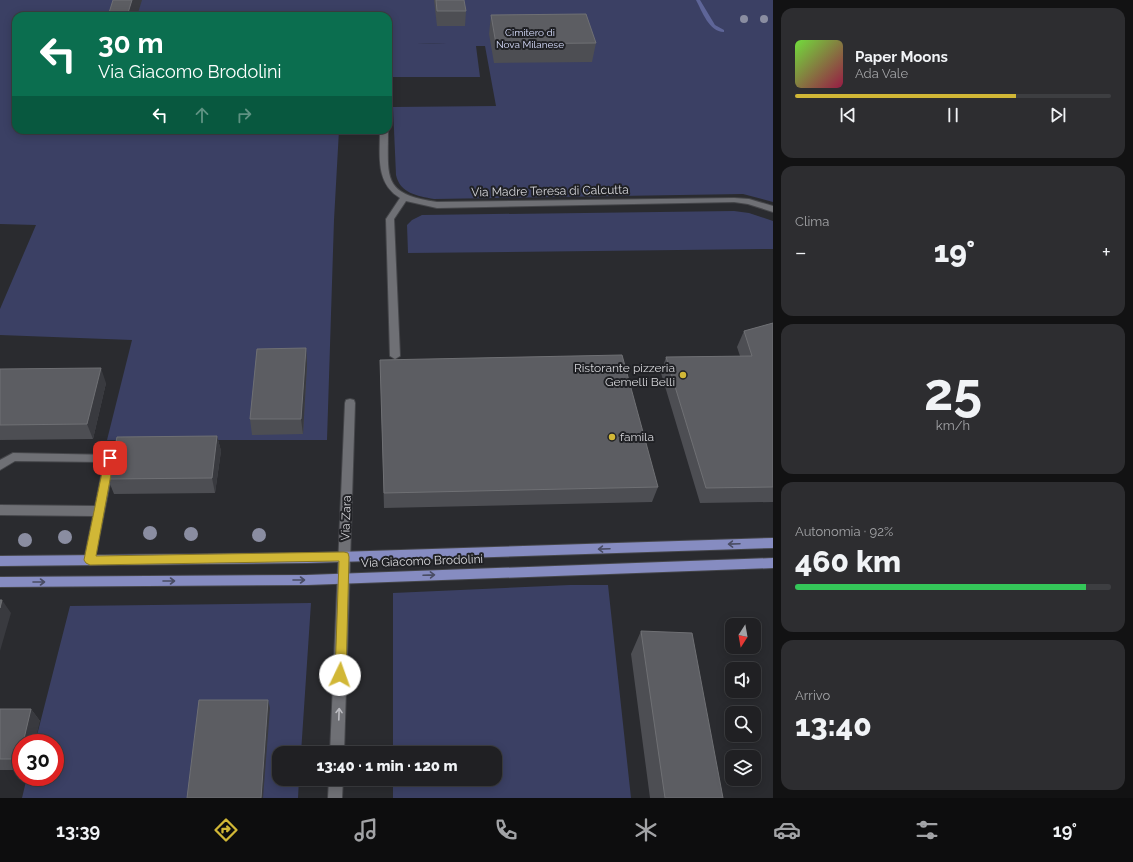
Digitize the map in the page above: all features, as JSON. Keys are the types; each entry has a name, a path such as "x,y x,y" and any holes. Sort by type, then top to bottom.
{"main road":[{"name":"Via Giacomo Brodolini","path":"0,561 344,557 773,543"},
{"name":"Via Giacomo Brodolini","path":"0,582 307,580 773,563"}],"street":[{"name":"Via Madre Teresa di Calcutta","path":"384,134 385,176 388,184 393,190 404,198 418,203 437,205 734,200 749,202 773,209"},
{"path":"395,356 390,219 404,198"},
{"name":"Via Zara","path":"337,746 350,403"},
{"path":"0,466 13,457 110,458 90,560"},
{"path":"0,510 99,511"},
{"path":"335,798 336,786"}],"green space":[{"name":"Cimitero di Nova Milanese","path":"0,0 773,0 773,202 743,194 434,199 421,197 410,193 401,186 396,175 393,107 496,106 485,46 476,46 480,77 392,77 392,12 12,12 12,134 339,134 334,220 327,440 107,440 132,340 0,335 0,309 36,225 0,224"},
{"path":"734,211 749,213 773,221 773,249 408,253 407,225 412,220 422,215"},
{"path":"570,585 608,585 631,798 393,798 393,786 502,786 502,746 393,746 393,593"},
{"path":"311,603 301,746 272,746 272,786 299,786 298,798 22,798 25,786 64,786 64,734 37,734 70,606"}],"building":[{"path":"113,0 132,0 128,12 109,12"},
{"path":"436,0 464,0 466,11 437,11"},
{"path":"586,14 596,43 496,44 491,15"},
{"path":"773,323 773,487 706,488 666,357 752,356 744,331"},
{"path":"306,348 301,419 250,419 257,349"},
{"path":"622,355 658,487 384,493 380,360"},
{"path":"101,368 87,424 0,425 0,369"},
{"path":"217,436 212,478 108,479 117,437"},
{"path":"641,631 692,633 723,798 665,798"},
{"path":"199,700 268,700 261,798 187,798"},
{"path":"0,709 31,709 25,734 12,734 12,759 0,759"}],"waterway":[{"path":"698,0 713,26 722,31"}],"place":[{"name":"Ristorante pizzeria Gemelli Belli","path":"683,375"},
{"name":"famila","path":"612,437"}],"route":[{"path":"110,458 90,560 344,557 340,675"}]}
